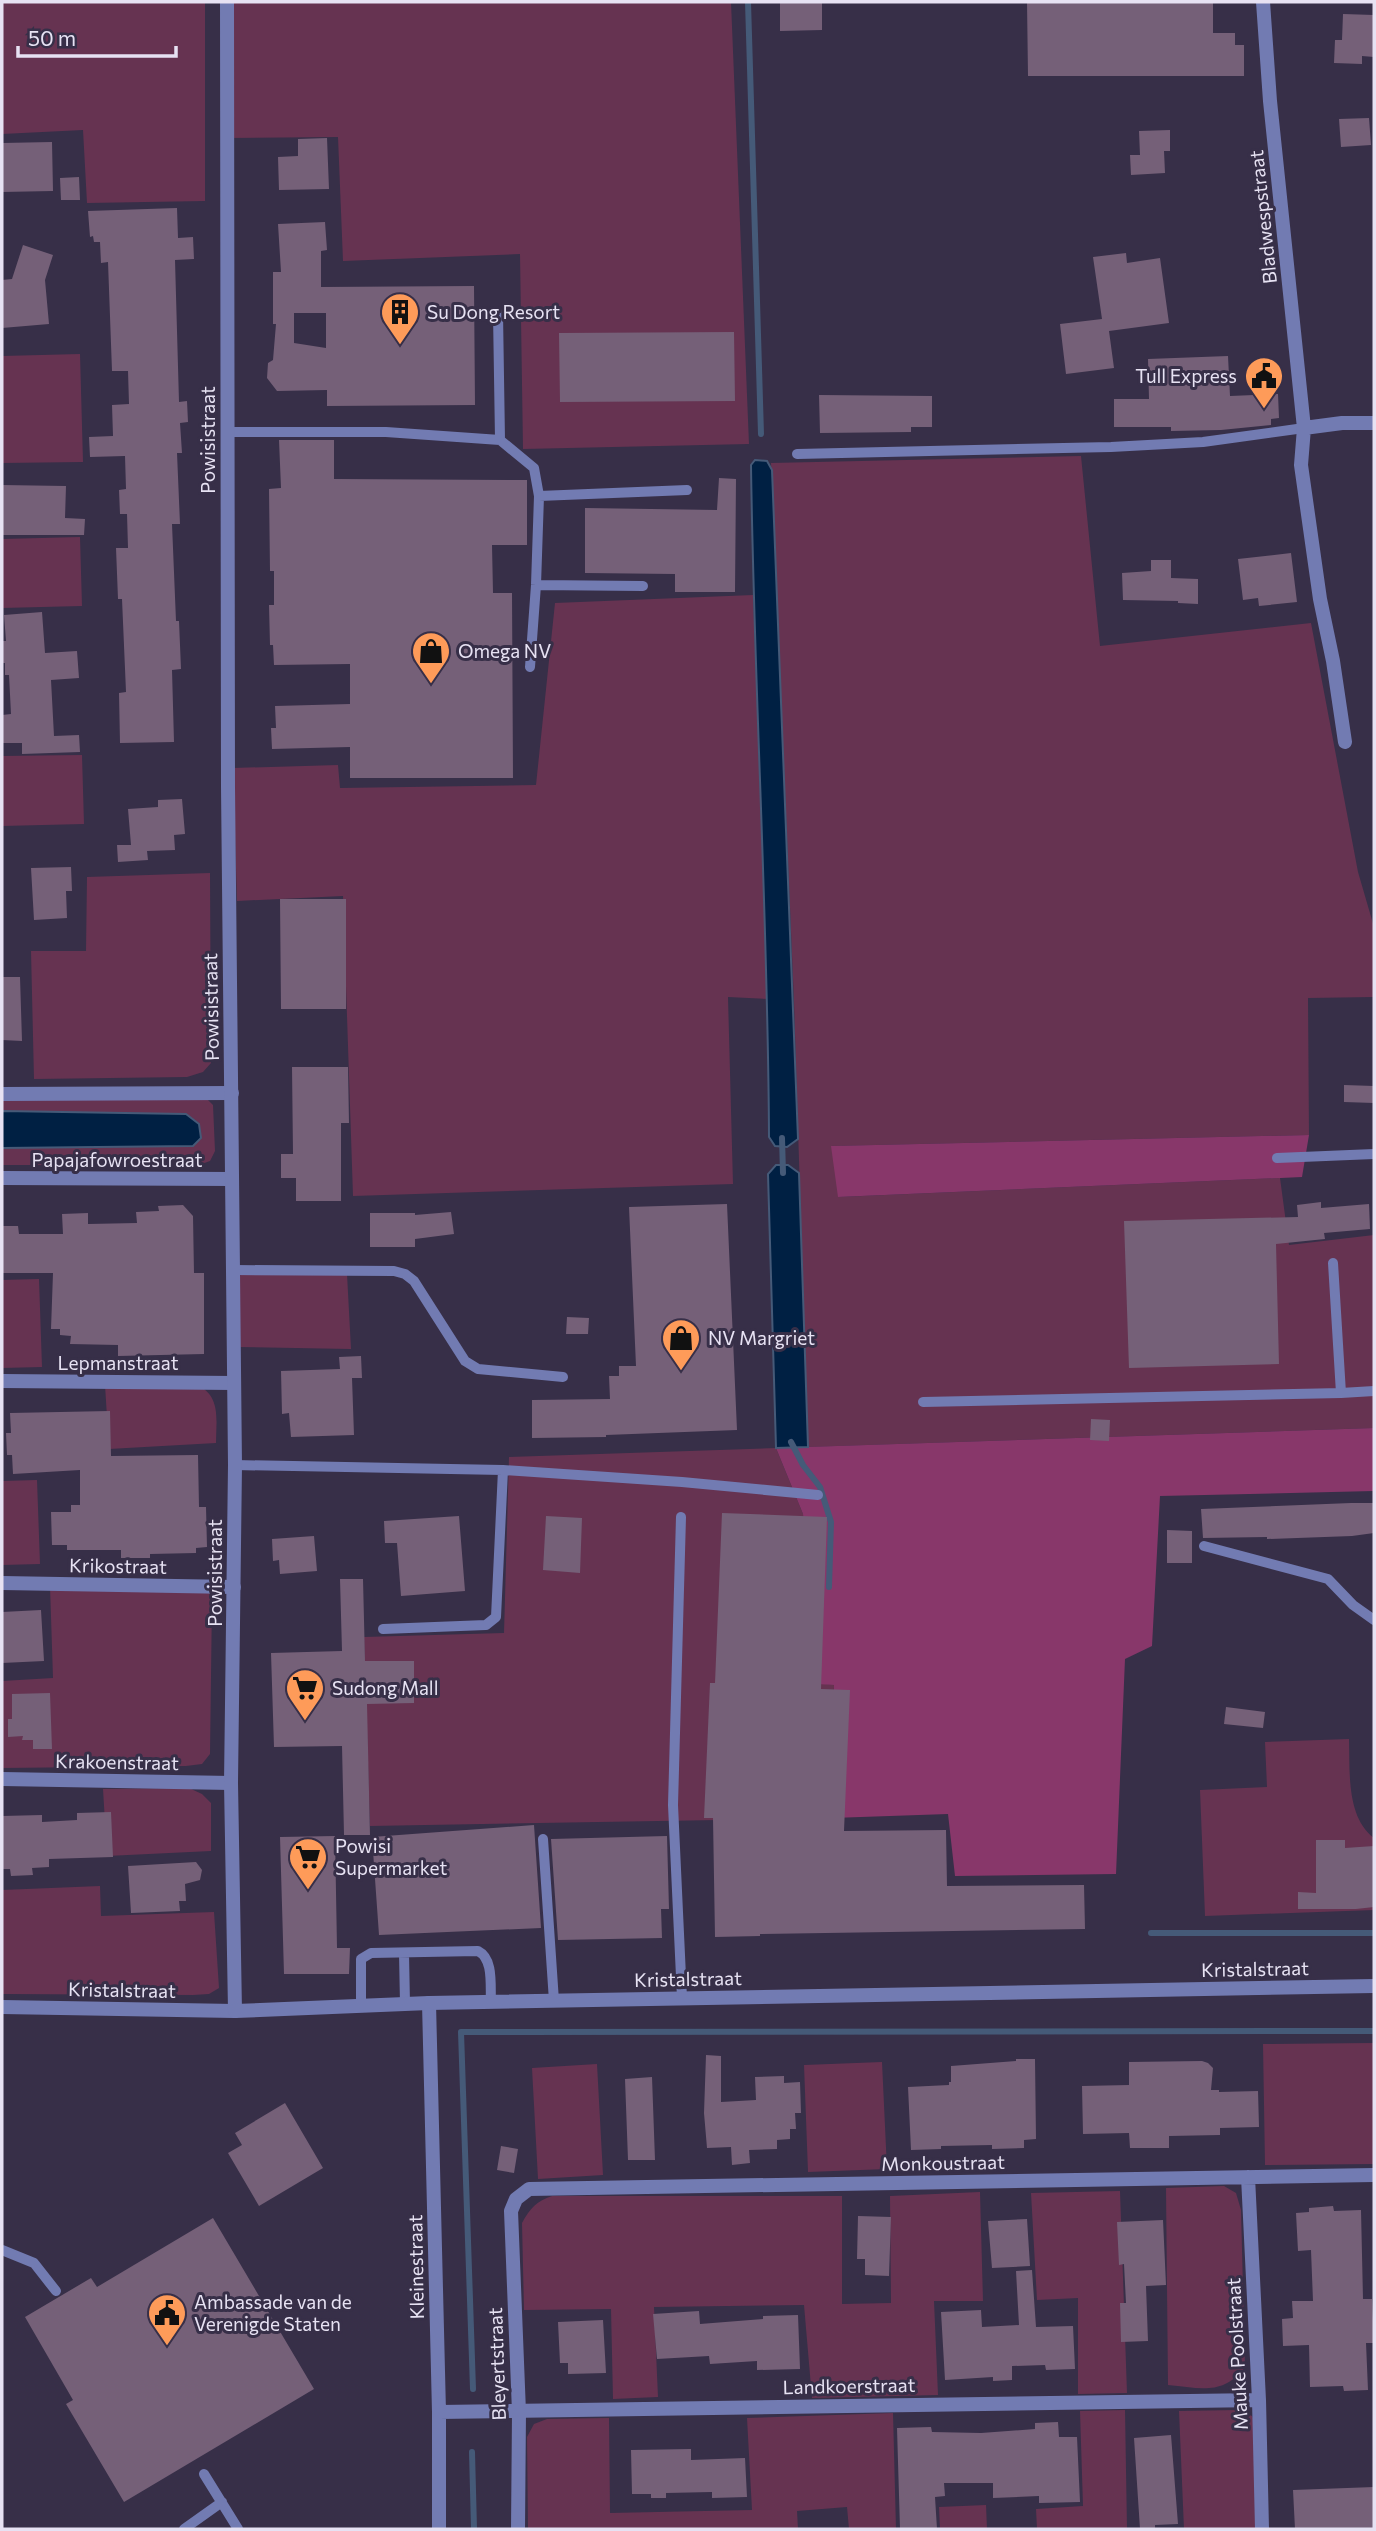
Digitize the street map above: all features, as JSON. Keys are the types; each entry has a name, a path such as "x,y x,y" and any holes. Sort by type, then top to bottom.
{"street":[{"name":"Powisistraat","path":"227,2 227,432 235,1465 231,1783 235,2011"},
{"name":"Bladwespstraat","path":"1263,2 1270,101 1304,428 1301,465 1320,598 1345,741"},
{"path":"1304,428 1342,423 1374,423"},
{"path":"2,1094 232,1093"},
{"name":"Papajafowroestraat","path":"2,1178 232,1180"},
{"name":"Lepmanstraat","path":"2,1381 234,1383"},
{"name":"Krikostraat","path":"2,1583 234,1587"},
{"name":"Krakoenstraat","path":"2,1779 231,1783"},
{"name":"Kristalstraat","path":"2,2007 235,2011 429,2003 1374,1986"},
{"name":"Kleinestraat","path":"429,2003 439,2412 439,2529"},
{"name":"Monkoustraat","path":"516,2199 529,2189 1374,2175"},
{"name":"Mauke Poolstraat","path":"1248,2178 1259,2400 1262,2529"},
{"name":"Bleyertstraat","path":"516,2199 511,2211 519,2412 518,2529"},
{"name":"Landkoerstraat","path":"439,2412 1259,2400"}],"lane":[{"path":"498,313 500,440"},
{"path":"797,454 1111,447 1203,442 1304,428"},
{"path":"227,432 386,432 500,440 534,468 539,496 530,667"},
{"path":"539,496 687,490"},
{"path":"536,585 643,586"},
{"path":"1277,1158 1374,1154"},
{"path":"1333,1262 1341,1393"},
{"path":"233,1270 405,1273 414,1280 470,1366 563,1377"},
{"path":"923,1402 1374,1391"},
{"path":"235,1465 502,1469 818,1495"},
{"path":"383,1629 486,1625 496,1617 502,1469"},
{"path":"681,1517 673,1805 682,1998"},
{"path":"1204,1546 1328,1579 1353,1605 1374,1620"},
{"path":"543,1839 554,2001"},
{"path":"361,2005 361,1959 371,1953 478,1951 488,1960 491,2002"},
{"path":"404,1953 405,2004"},
{"path":"2,2250 34,2263 56,2291"},
{"path":"204,2474 238,2529"},
{"path":"184,2529 222,2502"}],"shaded area":[{"path":"2,2 205,2 205,201 87,203 83,130 2,134"},
{"path":"228,2 731,2 749,444 523,449 520,254 343,261 338,137 229,138"},
{"path":"80,354 83,462 2,463 2,356"},
{"path":"1081,456 1100,646 1311,623 1358,872 1374,927 1374,997 1308,998 1309,1135 832,1146 839,1197 1280,1178 1289,1245 1374,1235 1374,1428 808,1447 794,1001 771,463"},
{"path":"80,537 82,606 2,608 2,539"},
{"path":"753,595 768,999 728,997 733,1184 353,1196 343,896 237,901 233,768 338,765 340,788 536,785 555,603"},
{"path":"82,755 84,824 2,826 2,756"},
{"path":"210,873 211,1063 203,1072 187,1077 34,1079 31,951 86,951 87,877"},
{"path":"2,1097 206,1098 213,1105 215,1151 210,1161 199,1165 2,1165 2,1148 193,1146 186,1114 2,1111"},
{"path":"1309,1135 1302,1177 838,1197 831,1146"},
{"path":"243,1273 347,1274 351,1349 238,1347 236,1279"},
{"path":"39,1279 42,1367 2,1368 2,1280"},
{"path":"105,1385 201,1387 215,1404 216,1443 109,1449"},
{"path":"1374,1428 1374,1491 1160,1496 1152,1646 1125,1659 1116,1874 955,1876 948,1814 832,1818 834,1685 817,1684 803,1514 776,1448"},
{"path":"776,1448 803,1514 817,1683 834,1685 832,1818 370,1826 364,1637 504,1633 509,1457"},
{"path":"37,1480 40,1564 2,1565 2,1481"},
{"path":"50,1586 208,1590 212,1600 210,1754 202,1764 2,1768 2,1681 53,1678"},
{"path":"1349,1739 1354,1806 1358,1818 1374,1838 1374,1910 1205,1916 1200,1790 1267,1787 1265,1742"},
{"path":"189,1788 202,1794 211,1803 211,1851 107,1856 103,1789"},
{"path":"100,1886 101,1916 214,1912 219,1988 209,1994 193,1995 2,1994 2,1890"},
{"path":"1374,2043 1374,2164 1265,2165 1263,2044"},
{"path":"882,2062 887,2169 808,2172 804,2065"},
{"path":"597,2064 603,2175 538,2179 532,2068"},
{"path":"1224,2186 1236,2193 1241,2210 1245,2367 1237,2376 1219,2386 1201,2388 1168,2385 1166,2188"},
{"path":"1120,2191 1127,2393 1078,2394 1078,2298 1037,2300 1031,2193"},
{"path":"980,2192 983,2301 934,2301 938,2395 812,2398 804,2305 654,2307 658,2397 613,2399 611,2309 524,2310 522,2223 534,2206 552,2196 842,2196 842,2304 891,2303 890,2196"},
{"path":"1125,2410 1127,2529 1037,2529 1036,2509 1083,2506 1080,2411"},
{"path":"1238,2410 1252,2416 1258,2429 1260,2529 1184,2529 1179,2411"},
{"path":"893,2413 896,2529 849,2529 847,2507 797,2511 798,2529 528,2529 527,2437 534,2424 547,2419 609,2418 610,2513 752,2510 747,2418"},
{"path":"986,2505 987,2529 940,2529 939,2507"}],"water":[{"path":"755,460 767,461 772,470 798,1139 787,1147 775,1146 769,1137 751,465"},
{"path":"2,1111 186,1114 199,1124 201,1138 193,1146 2,1148"},
{"path":"776,1165 788,1165 799,1173 808,1447 776,1448 768,1174"}],"building":[{"path":"780,2 822,2 822,30 780,31"},
{"path":"1027,2 1213,2 1213,33 1235,33 1235,45 1244,45 1244,76 1028,76"},
{"path":"1343,14 1374,15 1374,57 1362,56 1362,64 1334,63 1335,40 1342,40"},
{"path":"1369,118 1371,145 1341,147 1339,119"},
{"path":"1170,130 1170,151 1164,151 1165,173 1131,175 1130,155 1140,155 1139,131"},
{"path":"327,138 329,189 279,190 278,157 298,156 298,139"},
{"path":"52,142 53,191 2,192 2,143"},
{"path":"79,177 80,200 61,200 60,178"},
{"path":"177,208 178,238 193,237 194,259 175,260 179,402 187,401 188,422 180,423 182,453 177,453 180,524 172,524 181,669 172,670 174,742 120,743 119,693 126,692 122,599 118,599 116,548 128,548 127,514 120,514 119,490 126,489 125,456 90,457 89,437 113,436 112,405 129,404 128,371 112,371 108,262 101,263 100,242 94,242 93,236 90,237 88,211"},
{"name":"Su Dong Resort","path":"325,222 327,250 321,251 321,287 474,286 475,405 327,406 327,390 277,391 267,378 268,363 273,360 276,324 273,324 273,272 281,272 278,224","holes":["294,313 326,313 326,348 294,343"]},
{"path":"23,245 53,255 45,280 49,324 2,328 2,280 12,279"},
{"path":"1126,253 1127,263 1160,258 1169,323 1109,331 1114,368 1066,374 1060,324 1102,319 1093,257"},
{"path":"734,332 735,401 560,402 559,333"},
{"path":"1228,356 1230,396 1278,394 1279,418 1271,419 1271,425 1171,431 1171,427 1114,427 1114,399 1149,399 1148,359"},
{"path":"819,395 932,396 932,427 911,427 911,432 820,433"},
{"name":"Omega NV","path":"279,440 334,440 334,479 527,480 527,545 492,545 493,593 512,593 513,778 350,778 350,747 272,749 271,728 276,728 275,706 350,704 350,664 274,665 273,645 270,645 269,605 274,605 274,571 270,571 269,489 281,488"},
{"path":"719,478 736,479 735,592 675,592 675,574 585,573 585,508 717,510"},
{"path":"2,485 66,486 65,518 85,519 84,535 3,535"},
{"path":"1291,553 1297,602 1259,606 1258,598 1243,600 1238,559"},
{"path":"1151,560 1171,560 1171,578 1198,579 1198,604 1123,600 1122,573 1151,571"},
{"path":"42,612 45,653 77,651 79,678 51,680 54,736 79,735 80,752 22,754 22,743 2,743 2,715 11,714 9,675 5,675 5,663 2,663 2,641 6,641 4,615"},
{"path":"182,799 185,834 174,835 175,850 147,851 148,860 118,862 117,845 131,845 128,809 158,807 158,800"},
{"path":"71,867 72,891 66,891 67,918 34,920 31,868"},
{"path":"280,899 346,899 346,1009 281,1009"},
{"path":"2,977 20,977 22,1041 2,1040"},
{"path":"292,1067 348,1067 349,1123 341,1123 341,1201 296,1201 296,1178 281,1178 281,1154 293,1154"},
{"path":"1344,1085 1374,1086 1374,1103 1344,1102"},
{"path":"1321,1202 1321,1208 1369,1204 1370,1229 1324,1233 1325,1239 1276,1244 1279,1364 1129,1368 1124,1221 1298,1217 1297,1205"},
{"path":"727,1204 737,1430 532,1438 532,1400 610,1399 609,1376 619,1376 619,1366 636,1366 629,1207"},
{"path":"183,1205 193,1216 194,1273 204,1273 204,1354 118,1356 118,1345 70,1344 71,1336 60,1335 60,1329 51,1329 53,1273 2,1273 2,1226 18,1226 19,1234 63,1234 62,1214 88,1213 88,1224 137,1223 136,1212 159,1211 158,1206"},
{"path":"451,1212 454,1234 415,1239 415,1247 370,1247 370,1213 415,1215"},
{"path":"567,1317 589,1318 588,1334 566,1334"},
{"path":"361,1356 362,1378 352,1378 354,1435 291,1437 289,1413 282,1414 281,1371 340,1369 339,1357"},
{"path":"110,1411 111,1456 198,1455 199,1507 206,1507 207,1547 196,1548 196,1553 121,1558 121,1550 67,1550 67,1545 52,1545 51,1512 71,1512 71,1505 80,1505 80,1470 13,1474 12,1455 7,1455 6,1433 11,1433 10,1413"},
{"path":"1091,1419 1110,1420 1109,1441 1090,1440"},
{"path":"1374,1503 1374,1533 1267,1539 1203,1538 1201,1509"},
{"path":"722,1513 827,1517 821,1689 850,1690 844,1831 946,1830 947,1886 1084,1885 1085,1929 715,1937 713,1818 704,1818 710,1683 715,1683"},
{"path":"459,1516 465,1591 401,1596 397,1543 385,1543 384,1521"},
{"path":"546,1516 582,1518 580,1573 543,1570"},
{"path":"1167,1530 1192,1531 1192,1563 1167,1563"},
{"path":"314,1536 317,1571 280,1574 279,1560 273,1561 272,1539"},
{"path":"340,1579 363,1579 365,1661 414,1661 414,1703 367,1704 370,1835 344,1835 342,1746 274,1747 271,1653 342,1651"},
{"path":"41,1610 44,1661 2,1663 2,1612"},
{"path":"50,1693 52,1749 33,1749 33,1740 22,1740 23,1736 8,1737 8,1719 12,1719 12,1694"},
{"path":"1226,1707 1265,1712 1263,1728 1224,1724"},
{"path":"111,1812 113,1857 49,1859 49,1867 32,1868 33,1875 11,1876 10,1869 2,1869 2,1816 42,1815 42,1822 77,1820 77,1813"},
{"path":"534,1825 541,1928 379,1935 372,1837"},
{"name":"Powisi Supermarket","path":"335,1836 337,1948 350,1948 349,1974 284,1974 280,1837"},
{"path":"667,1836 669,1909 661,1909 662,1938 558,1940 551,1839"},
{"path":"1316,1840 1345,1840 1345,1848 1374,1846 1374,1907 1298,1909 1298,1892 1316,1893"},
{"path":"196,1862 202,1870 200,1880 185,1884 186,1901 179,1901 180,1911 131,1913 128,1866"},
{"path":"706,2055 721,2056 721,2102 756,2100 755,2077 784,2076 784,2083 800,2082 801,2113 795,2113 796,2129 790,2129 790,2139 777,2140 777,2149 749,2150 750,2163 732,2165 731,2147 707,2148 704,2113"},
{"path":"1035,2059 1036,2139 1024,2140 1024,2148 992,2149 992,2145 941,2146 941,2149 911,2150 908,2087 949,2085 951,2066"},
{"path":"1202,2061 1213,2068 1211,2090 1258,2091 1259,2127 1220,2128 1220,2135 1169,2136 1169,2148 1130,2148 1129,2133 1083,2134 1082,2086 1129,2085 1129,2062"},
{"path":"652,2077 655,2160 628,2160 625,2079"},
{"path":"285,2103 323,2168 259,2206 228,2153 242,2145 235,2133"},
{"path":"501,2146 518,2149 514,2173 497,2170"},
{"path":"1333,2206 1334,2211 1361,2210 1363,2299 1372,2299 1374,2343 1366,2343 1368,2390 1344,2391 1343,2386 1310,2387 1309,2345 1283,2346 1282,2319 1293,2318 1292,2301 1313,2301 1311,2250 1298,2251 1296,2213 1309,2212 1309,2208"},
{"path":"858,2216 891,2217 889,2276 865,2275 865,2259 857,2259"},
{"path":"213,2218 314,2389 124,2502 66,2404 73,2400 25,2317 91,2278 97,2287"},
{"path":"1027,2219 1030,2266 992,2268 988,2221"},
{"path":"1163,2220 1166,2285 1146,2286 1148,2341 1121,2342 1120,2303 1126,2303 1124,2264 1119,2265 1117,2222"},
{"path":"1032,2270 1036,2327 1073,2326 1075,2369 1046,2370 1045,2365 1012,2366 1012,2380 993,2381 993,2377 945,2380 941,2312 981,2310 982,2327 1019,2325 1016,2271"},
{"path":"699,2311 700,2324 763,2319 763,2316 798,2315 800,2369 757,2370 757,2361 710,2364 709,2356 657,2359 653,2314"},
{"path":"603,2320 606,2373 568,2374 568,2363 560,2363 558,2322"},
{"path":"1058,2422 1059,2437 1077,2437 1080,2502 1039,2503 1039,2496 993,2498 993,2483 944,2483 945,2496 935,2497 937,2529 900,2529 897,2428 931,2427 932,2432 981,2433 1035,2429 1035,2423"},
{"path":"1171,2435 1178,2524 1140,2529 1134,2438"},
{"path":"691,2449 691,2460 745,2458 747,2497 712,2498 712,2492 666,2493 666,2498 651,2498 651,2494 632,2494 631,2450"},
{"path":"1374,2487 1373,2529 1295,2529 1293,2490"}],"waterway":[{"path":"748,2 761,434"},
{"path":"782,1138 783,1173"},
{"path":"791,1442 803,1465 820,1487 831,1522 829,1587"},
{"path":"1151,1933 1374,1933"},
{"path":"473,2389 461,2032 1374,2031"},
{"path":"472,2452 474,2529"}],"place":[{"name":"Su Dong Resort","path":"400,346"},
{"name":"Tull Express","path":"1264,410"},
{"name":"Omega NV","path":"431,685"},
{"name":"NV Margriet","path":"681,1372"},
{"name":"Sudong Mall","path":"305,1722"},
{"name":"Powisi Supermarket","path":"308,1891"},
{"name":"Ambassade van de Verenigde Staten","path":"167,2347"}]}
